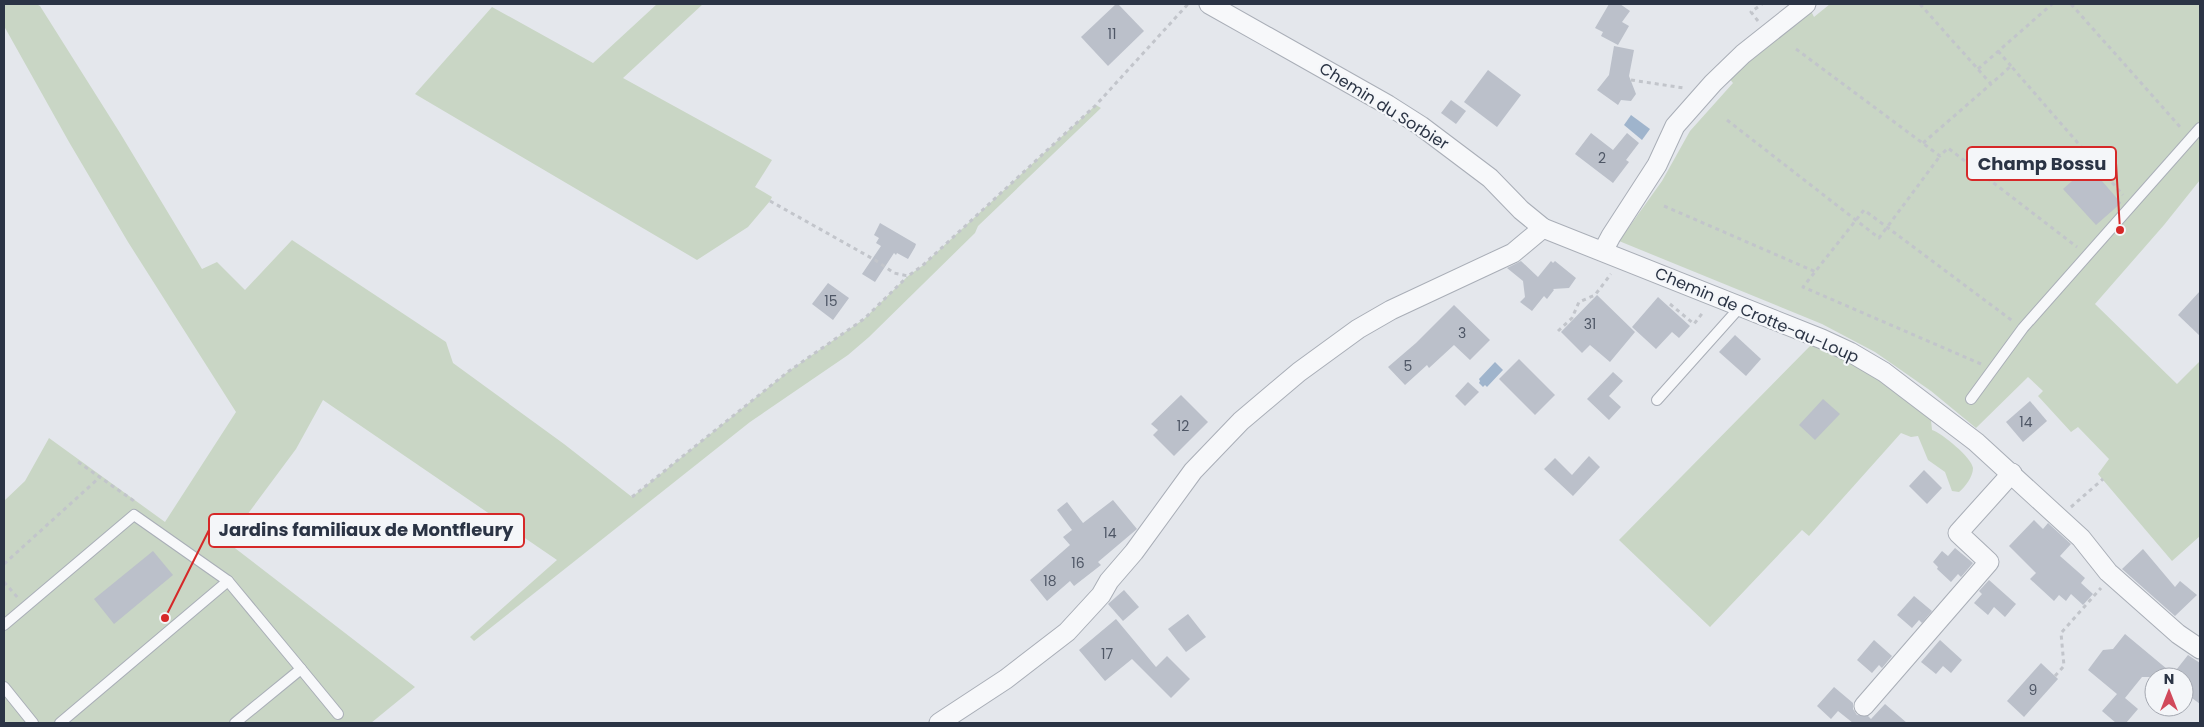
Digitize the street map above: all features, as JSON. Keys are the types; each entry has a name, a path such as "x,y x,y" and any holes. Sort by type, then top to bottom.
{"street":[{"name":"Chemin du Sorbier","path":"1209,4 1388,105 1421,126 1490,178 1521,210 1543,228"},
{"path":"1610,254 1610,236 1657,165 1675,126 1705,92 1743,54 1806,4"},
{"name":"Chemin de Crotte-au-Loup","path":"1543,228 1829,342 1867,361 1924,400 2012,473 2081,538 2112,575 2178,634 2200,650"},
{"path":"939,723 1006,679 1067,632 1101,595 1193,471 1241,421 1299,372 1366,324 1391,310 1513,253 1543,228"},
{"path":"1864,706 1989,562 1958,534 2012,473"}],"lane":[{"path":"1971,399 2023,328 2200,128"},
{"path":"1657,400 1741,306"},
{"path":"4,625 134,515 228,581 338,714"},
{"path":"60,723 228,581"},
{"path":"235,723 301,669"},
{"path":"4,687 33,723"}],"path":[{"path":"632,497 789,371 864,319 908,276 922,266 1096,105 1188,4"},
{"path":"1920,4 1991,84"},
{"path":"1978,69 2052,4"},
{"path":"2071,4 2190,138"},
{"path":"1796,49 1940,156"},
{"path":"1998,51 2132,205"},
{"path":"1923,143 2011,66"},
{"path":"1631,80 1705,92"},
{"path":"1727,120 1879,238 1948,148 2088,255"},
{"path":"770,201 875,260 894,273 908,276"},
{"path":"1664,206 1816,272"},
{"path":"1993,369 1804,288 1864,210 2023,328"},
{"path":"1558,332 1572,318 1579,302 1595,295 1602,285 1608,281 1610,254"},
{"path":"1670,304 1694,324 1718,297"},
{"path":"78,462 140,506 134,515"},
{"path":"4,564 100,477"},
{"path":"2074,503 2103,480"},
{"path":"2055,676 2064,666 2061,633 2112,575"},
{"path":"4,582 25,607"}],"green space":[{"path":"4,4 36,4 40,6 120,133 202,269 217,262 245,290 292,240 446,342 453,363 564,444 632,497 789,371 864,319 908,276 922,266 1096,105 1101,108 978,226 975,233 869,337 848,355 750,422 474,641 470,637 557,560 323,400 296,449 227,542 415,687 371,723 4,723 4,501 25,481 49,438 165,522 236,412 128,242 69,142 4,26"},
{"path":"657,4 703,4 623,78 772,160 755,187 772,197 770,201 748,227 697,260 415,94 492,7 593,63"},
{"path":"1830,4 2200,4 2200,180 2164,225 2095,304 2177,384 2200,361 2200,536 2172,561 2098,474 2109,459 2078,427 2071,432 2038,396 2043,391 2028,377 1976,428 1931,391 1875,352 1822,324 1619,241 1662,181 1690,131 1733,83 1728,77 1811,11 1814,17"},
{"path":"1813,343 1871,373 1919,406 1931,420 1932,430 1949,441 1968,458 1973,468 1972,475 1959,492 1952,491 1945,472 1928,460 1918,436 1911,437 1901,433 1809,536 1802,530 1710,627 1619,540"}],"water":[{"path":"1631,115 1650,129 1642,140 1624,125"},
{"path":"1495,362 1503,370 1487,387 1485,385 1483,387 1479,383 1479,379"}],"building":[{"path":"1116,4 1144,31 1108,66 1081,37"},
{"path":"1609,4 1620,4 1630,11 1622,22 1629,26 1618,45 1601,36 1603,32 1595,28"},
{"path":"1614,46 1634,50 1629,76 1636,94 1631,101 1621,100 1618,105 1597,90 1609,75"},
{"path":"1488,70 1521,95 1497,127 1464,102"},
{"path":"1451,100 1466,111 1456,124 1441,113"},
{"path":"1591,133 1613,150 1627,133 1639,143 1626,160 1629,162 1613,183 1575,154"},
{"path":"2089,166 2121,203 2096,225 2063,189"},
{"path":"880,223 916,244 908,259 894,253 875,282 862,274 881,246 876,243 879,238 874,235"},
{"path":"1521,261 1538,277 1551,261 1553,263 1555,261 1576,278 1569,288 1553,289 1547,299 1544,296 1532,311 1520,302 1525,297 1523,281 1507,268"},
{"path":"828,283 849,298 833,320 812,304"},
{"path":"2200,291 2200,336 2178,315"},
{"path":"1597,295 1635,332 1610,362 1590,345 1582,353 1561,332"},
{"path":"1658,297 1690,326 1679,338 1672,332 1656,349 1632,327"},
{"path":"1454,305 1490,340 1470,360 1454,345 1429,368 1427,365 1405,385 1388,367 1416,343"},
{"path":"1735,335 1761,359 1746,376 1719,352"},
{"path":"1519,359 1555,395 1535,415 1499,379"},
{"path":"1613,372 1623,381 1609,396 1621,407 1609,420 1587,399"},
{"path":"1468,382 1479,392 1465,406 1455,396"},
{"path":"1181,395 1208,422 1174,456 1153,435 1158,430 1151,424"},
{"path":"1823,399 1840,414 1815,440 1799,425"},
{"path":"2030,401 2047,421 2023,442 2006,422"},
{"path":"1589,456 1600,467 1573,496 1544,469 1555,458 1572,475"},
{"path":"1924,470 1942,488 1927,504 1909,486"},
{"path":"1113,500 1137,529 1098,562 1101,565 1074,586 1070,581 1047,601 1030,580 1070,545 1063,537 1072,530 1057,510 1067,502 1083,523"},
{"path":"2034,520 2043,529 2048,523 2071,544 2060,556 2085,578 2081,583 2093,594 2083,605 2071,594 2066,601 2059,595 2054,601 2030,579 2036,573 2009,546"},
{"path":"1955,548 1973,563 1961,577 1958,574 1951,582 1937,569 1938,567 1933,562 1942,551 1948,556"},
{"path":"2143,549 2175,587 2180,581 2197,595 2175,616 2122,569"},
{"path":"153,551 173,575 114,624 94,599"},
{"path":"1989,580 2016,604 2005,617 1994,607 1988,615 1974,603 1982,594 1979,591"},
{"path":"1124,590 1139,607 1123,621 1108,604"},
{"path":"1914,596 1932,611 1922,623 1919,620 1912,628 1897,615"},
{"path":"1188,614 1206,637 1186,652 1168,629"},
{"path":"1116,619 1156,667 1167,656 1190,679 1171,698 1132,659 1105,681 1079,650"},
{"path":"2125,634 2165,667 2144,667 2144,677 2125,698 2138,709 2126,723 2116,723 2102,711 2117,694 2088,670 2103,650 2113,649"},
{"path":"1874,640 1892,656 1882,668 1879,665 1872,673 1857,660"},
{"path":"1940,640 1962,660 1951,673 1943,666 1936,674 1921,662"},
{"path":"2188,655 2200,663 2200,704 2194,700 2194,667 2179,667"},
{"path":"2041,663 2058,679 2024,717 2007,701"},
{"path":"1834,687 1853,703 1853,709 1857,715 1868,716 1871,719 1885,704 1907,723 1853,723 1838,711 1831,719 1817,706"}],"place":[{"name":"Champ Bossu","path":"2120,230"},
{"name":"Jardins familiaux de Montfleury","path":"165,618"}]}
